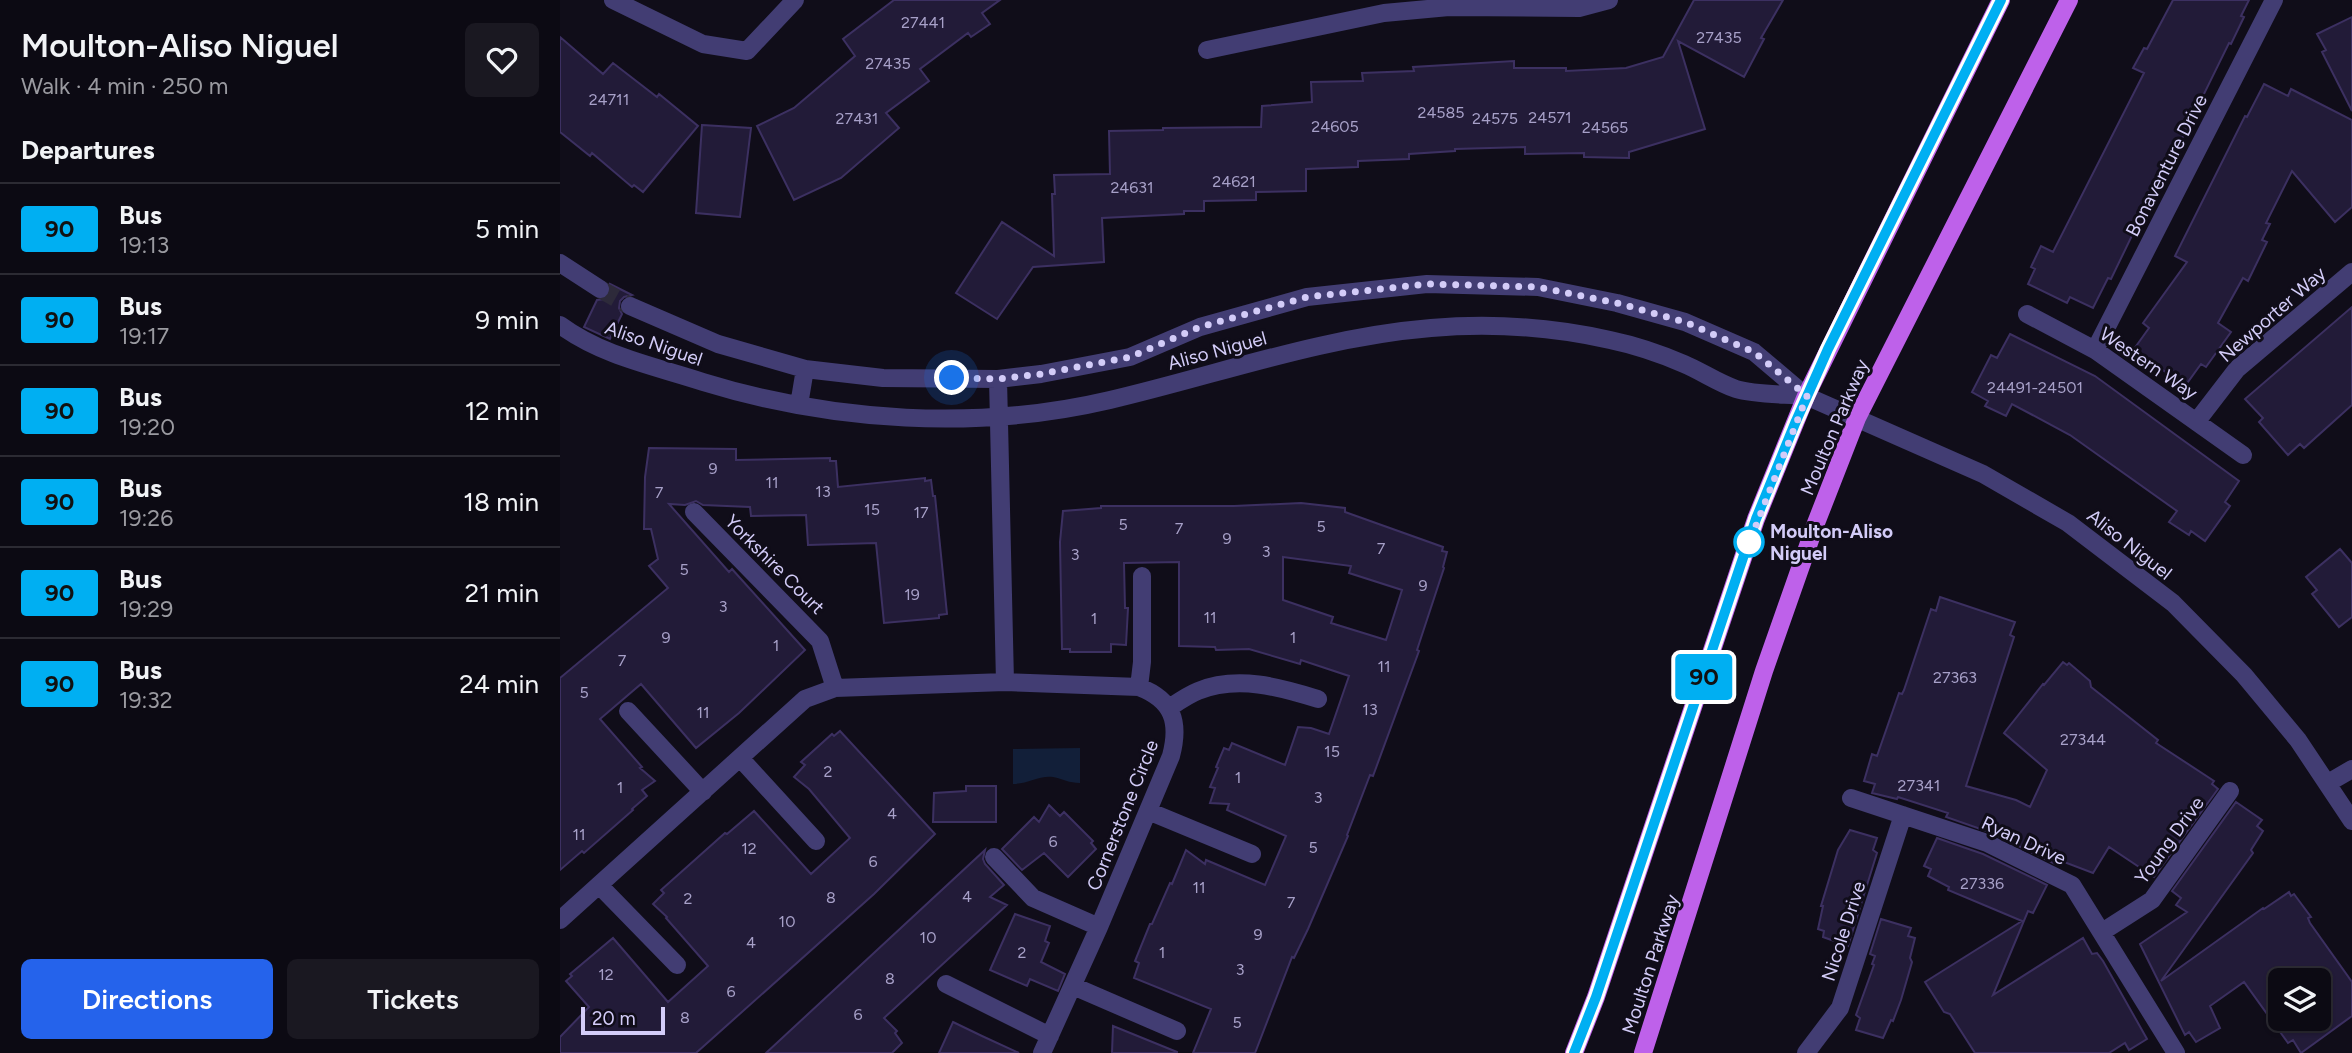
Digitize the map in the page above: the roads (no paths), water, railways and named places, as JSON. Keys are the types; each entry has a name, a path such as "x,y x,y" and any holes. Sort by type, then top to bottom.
{"main road":[{"name":"Moulton Parkway","path":"1574,1053 1596,997 1756,519 1807,396 2001,0"},
{"name":"Moulton Parkway","path":"1643,1053 1764,671 1816,523 1857,418 2069,0"}],"street":[{"path":"613,0 703,44 747,51 795,0"},
{"path":"1207,50 1384,13 1449,6 1579,8 1609,0"},
{"name":"Bonaventure Drive","path":"2095,350 2274,0"},
{"name":"Aliso Niguel","path":"560,263 600,289"},
{"name":"Newporter Way","path":"2197,421 2237,369 2352,272"},
{"name":"Aliso Niguel","path":"630,306 718,344 805,369 883,378 998,379 1041,374 1130,357 1200,327 1307,297 1427,284 1538,287 1617,303 1685,322 1754,352 1807,396 1983,474 2068,523 2172,603 2244,675 2298,740 2350,812"},
{"name":"Western Way","path":"2027,314 2095,350 2243,455"},
{"name":"Aliso Niguel","path":"560,325 573,335 606,351 721,387 799,405 886,417 999,417 1044,413 1109,400 1312,346 1431,328 1532,327 1612,340 1683,363 1737,389 1807,396"},
{"path":"799,405 805,369"},
{"path":"998,379 1005,682"},
{"name":"Yorkshire Court","path":"694,512 820,640 835,688"},
{"path":"1139,687 1142,662 1142,576"},
{"path":"561,918 805,699 835,688 1005,682 1139,687 1155,693 1169,708 1199,690 1241,682 1285,688 1318,699"},
{"name":"Cornerstone Circle","path":"1042,1053 1099,927 1176,738 1175,723 1169,708"},
{"path":"628,711 703,792"},
{"path":"740,758 816,841"},
{"path":"2328,783 2352,769"},
{"name":"Young Drive","path":"2102,932 2152,900 2230,791"},
{"name":"Ryan Drive","path":"1851,798 1987,843 2072,885 2176,1053"},
{"path":"1148,811 1252,855"},
{"name":"Nicole Drive","path":"1806,1053 1840,1008 1903,814"},
{"path":"994,857 1033,898 1099,927"},
{"path":"599,886 677,965"},
{"path":"946,984 1050,1036"},
{"path":"1073,986 1177,1031"}],"water":[{"path":"1080,748 1080,783 1048,777 1013,784 1013,749"}],"tunnel":[{"path":"600,289 630,306"}],"place":[{"name":"Moulton-Aliso Niguel","path":"1749,542"}]}
